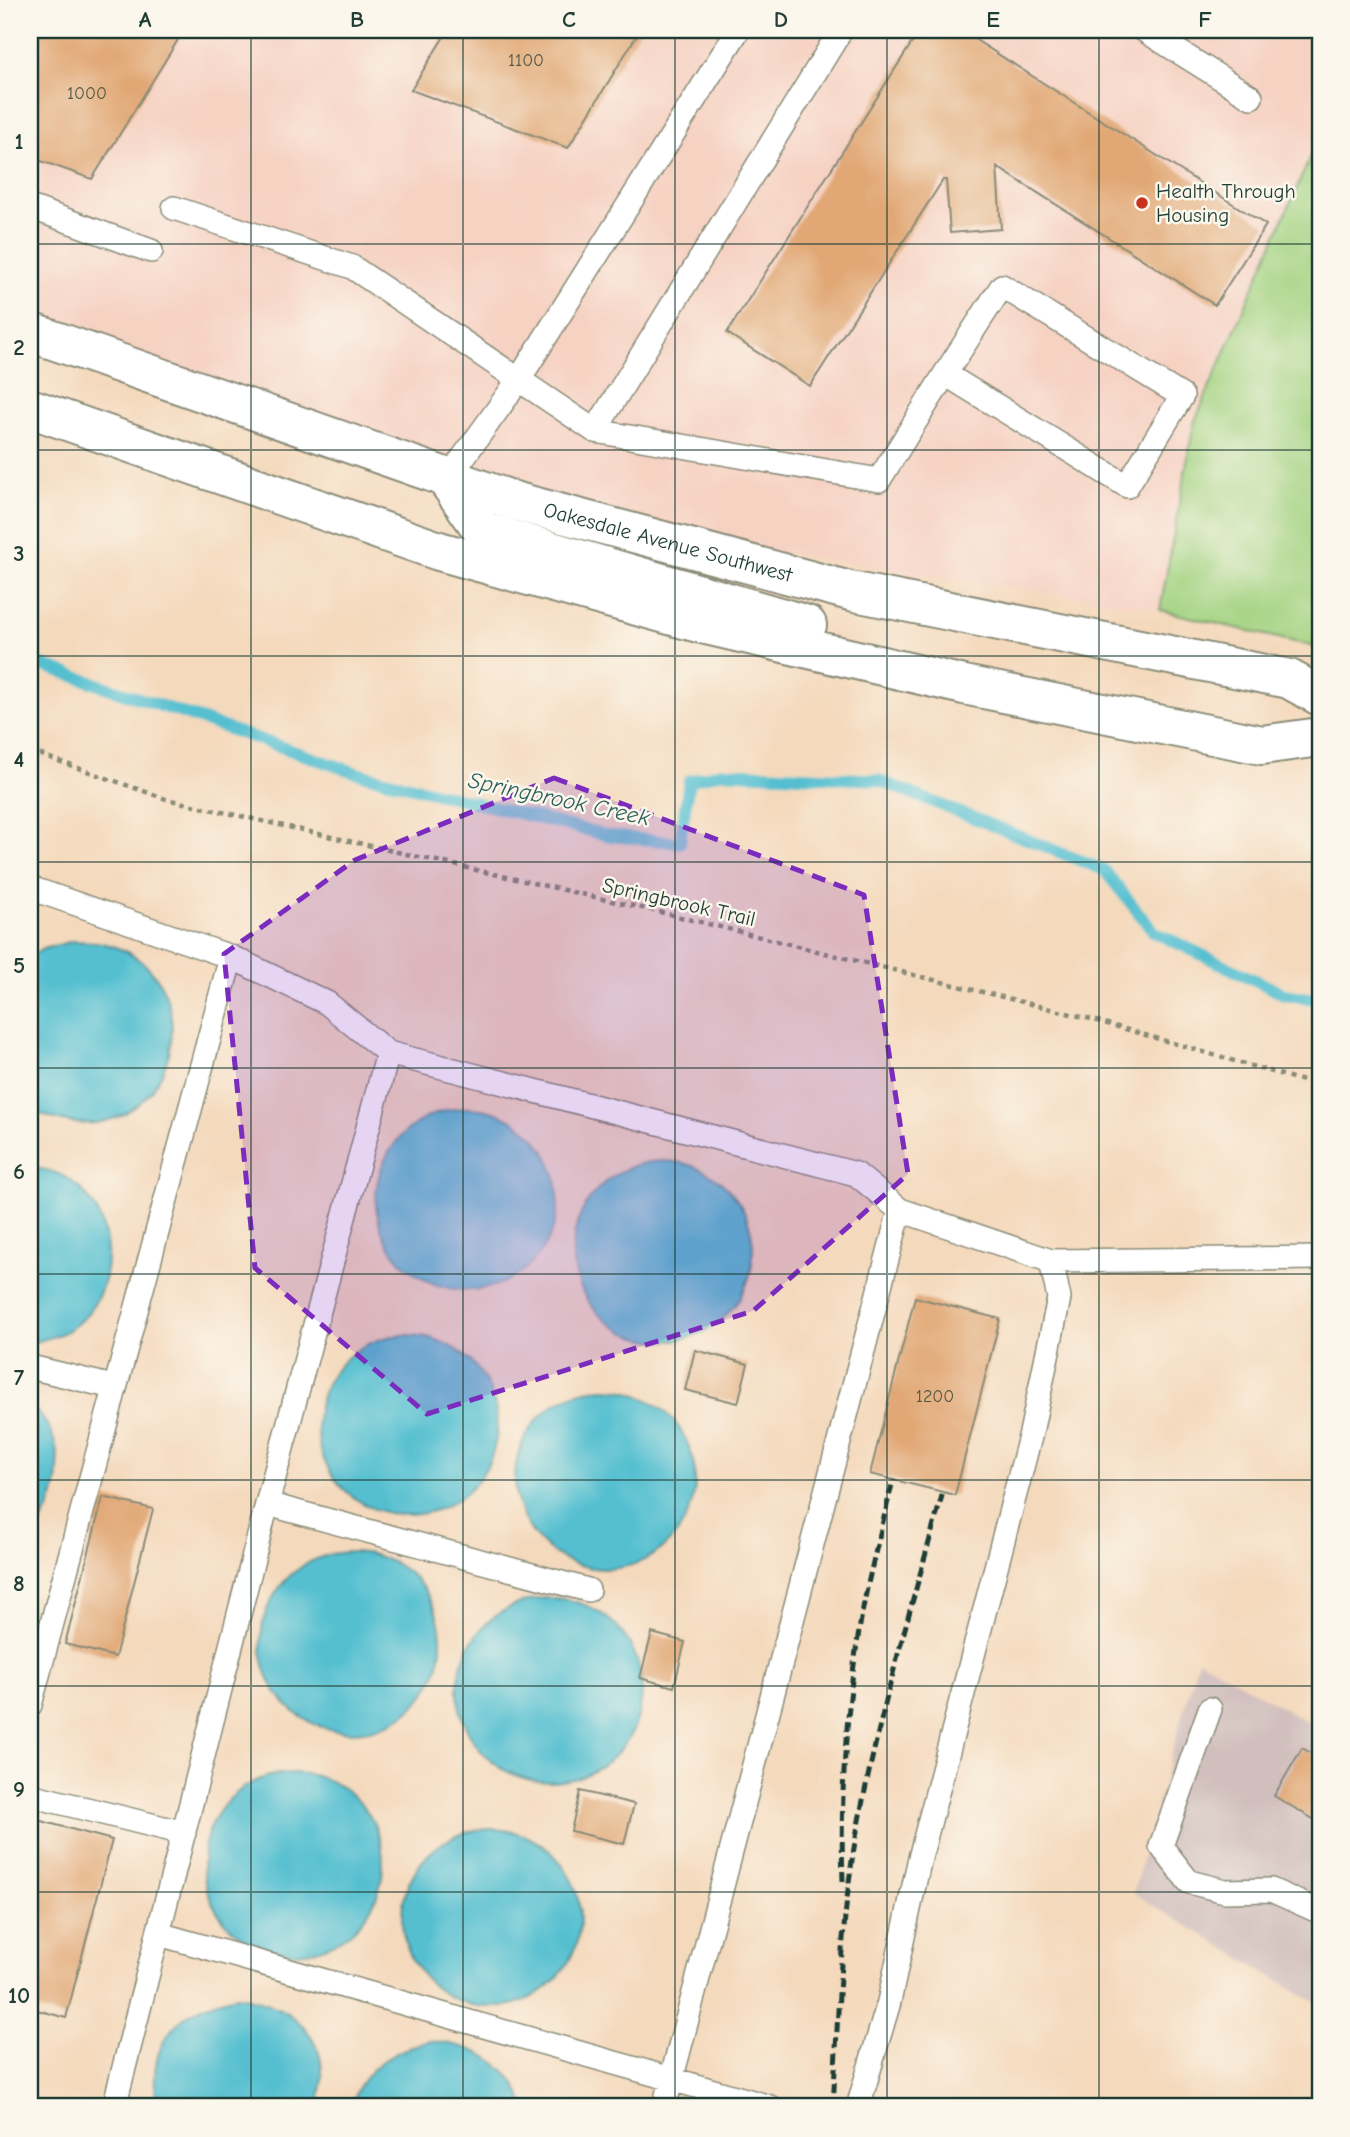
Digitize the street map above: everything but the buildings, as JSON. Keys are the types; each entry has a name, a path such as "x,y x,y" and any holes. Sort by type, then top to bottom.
{"street":[{"name":"Oakesdale Avenue Southwest","path":"30,332 447,480 850,591 1289,679 1320,696"},
{"path":"30,408 439,551 702,624 886,667 1262,745 1320,737"},
{"path":"447,480 483,531 800,622 886,667"}],"lane":[{"path":"447,480 518,381 738,30"},
{"path":"595,431 841,30"},
{"path":"1144,30 1251,97"},
{"path":"30,207 151,251"},
{"path":"174,208 352,267 595,431 879,480 945,374 1002,286 1182,397 1127,486 945,374"},
{"path":"30,888 232,957 327,1003 388,1053 856,1174 900,1210 1052,1261 1320,1258"},
{"path":"30,1705 113,1387 232,957"},
{"path":"114,2107 267,1504 388,1053"},
{"path":"664,2107 900,1210"},
{"path":"858,2107 889,2002 919,1862 1031,1433 1059,1298 1052,1261"},
{"path":"30,1367 113,1387"},
{"path":"267,1504 588,1590"},
{"path":"1210,1709 1161,1846 1189,1882 1225,1891 1271,1890 1320,1912"},
{"path":"30,1795 184,1833"},
{"path":"159,1934 770,2107"}],"path":[{"name":"Springbrook Trail","path":"30,751 166,799 664,913 1087,1018 1320,1086"}],"highlighted area":[{"path":"554,778 864,895 908,1174 753,1311 427,1414 255,1268 224,954 355,860"}],"shaded area":[{"path":"30,30 1320,30 1320,135 1194,423 1160,610 684,539 30,319"},
{"path":"1198,1659 1320,1729 1320,2005 1133,1893"}],"green space":[{"path":"1320,135 1320,648 1160,610 1194,423"}],"water":[{"path":"73,941 106,944 143,963 165,993 172,1029 165,1065 147,1096 117,1117 78,1123 30,1109 30,957 43,949"},
{"path":"467,1108 485,1109 502,1115 532,1134 551,1164 557,1181 557,1217 551,1234 532,1264 502,1283 485,1289 467,1290 449,1289 432,1283 402,1264 383,1234 377,1217 376,1199 377,1181 383,1164 402,1134 432,1115 449,1109"},
{"path":"663,1161 697,1168 727,1187 746,1217 753,1251 746,1285 727,1315 697,1334 663,1341 629,1334 599,1315 580,1285 573,1251 580,1217 599,1187 629,1168"},
{"path":"30,1168 56,1173 78,1186 93,1205 103,1228 107,1253 105,1278 95,1302 79,1322 62,1333 30,1343"},
{"path":"407,1335 441,1342 457,1350 470,1362 482,1375 490,1391 497,1425 490,1459 482,1475 470,1488 457,1500 441,1508 407,1515 373,1508 357,1500 344,1488 332,1475 324,1459 317,1425 324,1391 332,1375 344,1362 357,1350 373,1342"},
{"path":"605,1389 639,1396 669,1415 688,1445 695,1479 688,1513 669,1543 639,1562 605,1569 571,1562 541,1543 522,1513 515,1479 522,1445 541,1415 571,1396"},
{"path":"30,1405 43,1419 52,1435 58,1470 50,1506 30,1536"},
{"path":"351,1552 385,1559 414,1579 434,1608 441,1642 434,1676 414,1705 385,1725 351,1732 317,1725 288,1705 268,1676 261,1642 268,1608 288,1579 317,1559"},
{"path":"550,1598 585,1605 615,1625 635,1655 642,1690 635,1725 615,1755 585,1775 550,1782 515,1775 485,1755 465,1725 458,1690 465,1655 485,1625 515,1605"},
{"path":"293,1773 328,1779 357,1799 377,1828 383,1863 377,1898 357,1927 328,1947 293,1953 258,1947 229,1927 209,1898 203,1863 209,1828 229,1799 258,1779"},
{"path":"491,1829 525,1836 554,1855 573,1884 580,1918 573,1952 554,1981 525,2000 491,2007 457,2000 428,1981 409,1952 402,1918 409,1884 428,1855 457,1836"},
{"path":"237,1996 278,2008 294,2018 307,2031 316,2046 321,2064 322,2084 318,2107 158,2107 156,2065 161,2047 170,2032 197,2010"},
{"path":"430,2041 461,2047 489,2058 511,2078 524,2107 351,2107 363,2082 380,2063 403,2050"}],"waterway":[{"name":"Springbrook Creek","path":"30,661 357,773 609,836 680,843 689,781 722,772 878,780 1104,870 1154,932 1284,994 1320,1000"}],"railway":[{"path":"843,1881 843,1785 851,1688 863,1607 893,1480"},
{"path":"833,2107 843,1941 855,1842 884,1710 943,1492"}],"place":[{"name":"Health Through Housing","path":"1142,203"}]}
